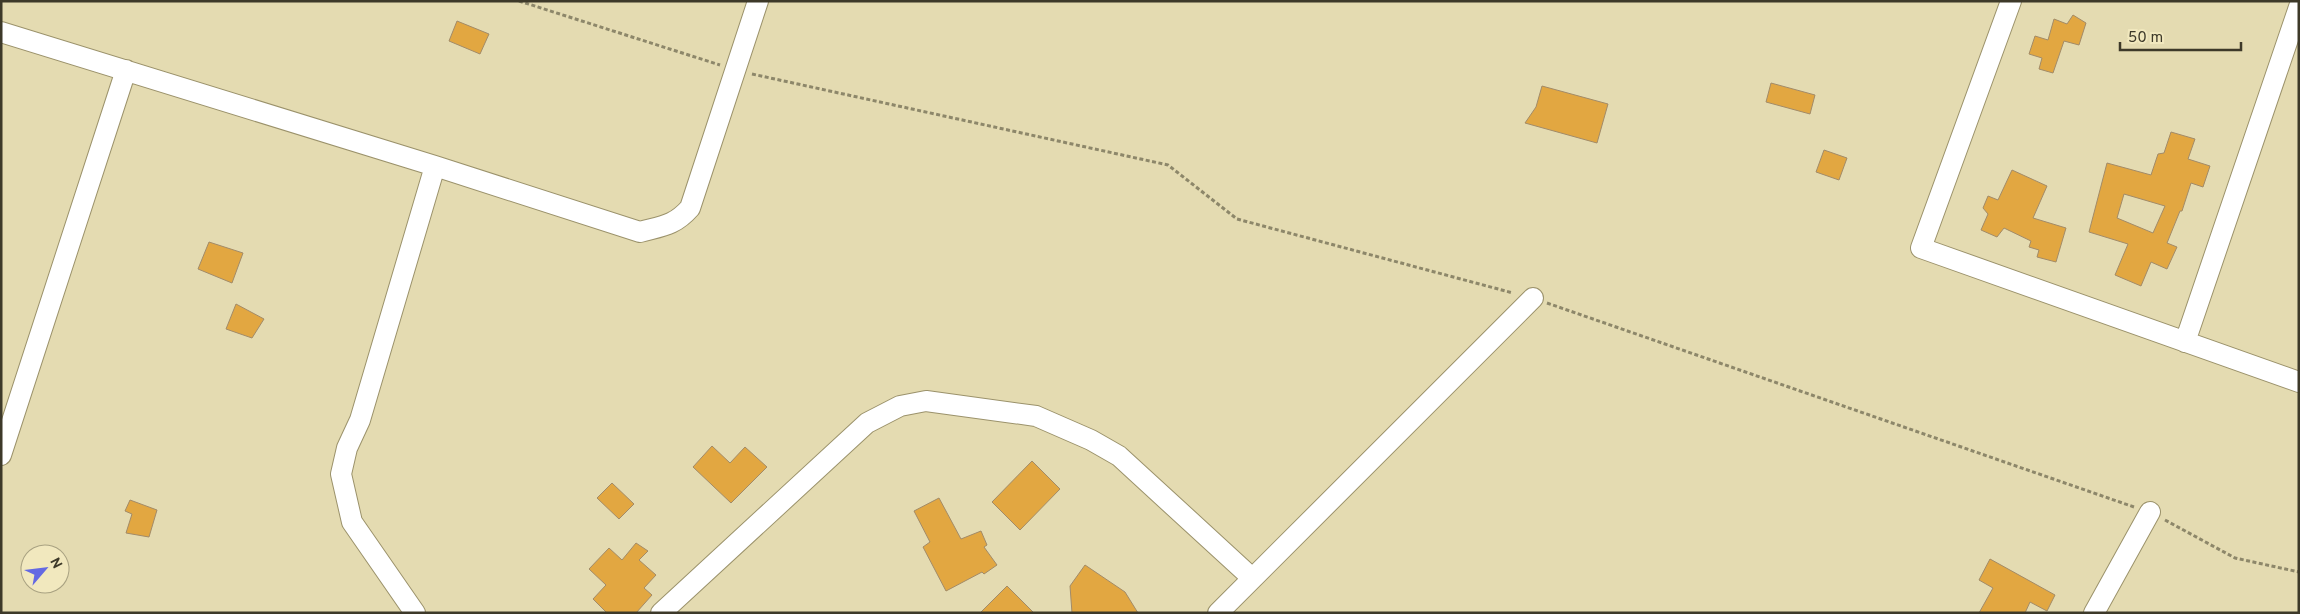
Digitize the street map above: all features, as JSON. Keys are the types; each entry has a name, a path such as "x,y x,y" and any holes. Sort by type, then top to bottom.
{"street":[{"path":"1,32 435,166 640,232 679,220 690,208 758,1"},
{"path":"2011,1 1920,248 2299,382"},
{"path":"2185,342 2299,7"},
{"path":"3,446 126,70"},
{"path":"415,613 352,522 341,474 346,448 360,420 435,166"},
{"path":"1218,613 1533,298"},
{"path":"661,613 867,423 900,406 926,401 1036,416 1091,440 1119,456 1252,578"},
{"path":"2094,613 2150,512"}],"path":[{"path":"519,1 736,71"}],"building":[{"path":"2073,15 2086,23 2079,45 2064,41 2053,73 2039,69 2042,58 2029,54 2035,36 2048,40 2054,19 2067,24"},
{"path":"457,21 489,34 480,54 449,41"},
{"path":"1771,83 1815,95 1810,114 1766,102"},
{"path":"1542,86 1608,104 1597,143 1525,123 1536,107"},
{"path":"2171,132 2195,139 2188,159 2210,166 2203,187 2191,183 2182,211 2180,211 2167,243 2177,247 2167,269 2151,262 2141,286 2115,275 2128,244 2089,232 2107,163 2151,175 2158,154 2164,153","holes":["2124,194 2165,206 2153,233 2117,218"]},
{"path":"1824,150 1847,158 1839,180 1816,172"},
{"path":"2012,170 2047,186 2033,218 2066,228 2056,262 2037,257 2039,250 2029,247 2031,241 2004,228 1997,237 1981,230 1988,214 1983,208 1988,196 1998,200"},
{"path":"209,242 243,253 232,283 198,269"},
{"path":"236,304 264,319 252,338 226,329"},
{"path":"712,446 730,463 745,447 767,467 731,503 693,467"},
{"path":"1032,461 1060,489 1020,530 992,502"},
{"path":"612,483 634,504 619,519 597,498"},
{"path":"939,498 961,539 981,531 987,545 984,547 997,565 984,574 982,572 946,591 923,547 930,542 914,511"},
{"path":"130,500 157,510 149,537 126,533 132,514 125,511"},
{"path":"636,543 648,551 639,560 656,575 644,588 652,595 636,613 607,613 593,599 606,585 589,569 609,548 622,560"},
{"path":"1990,559 2055,595 2047,611 2030,602 2025,613 1979,613 1993,588 1979,580"},
{"path":"1085,565 1125,592 1138,613 1072,613 1070,586"},
{"path":"1007,586 1034,613 980,613"}]}
